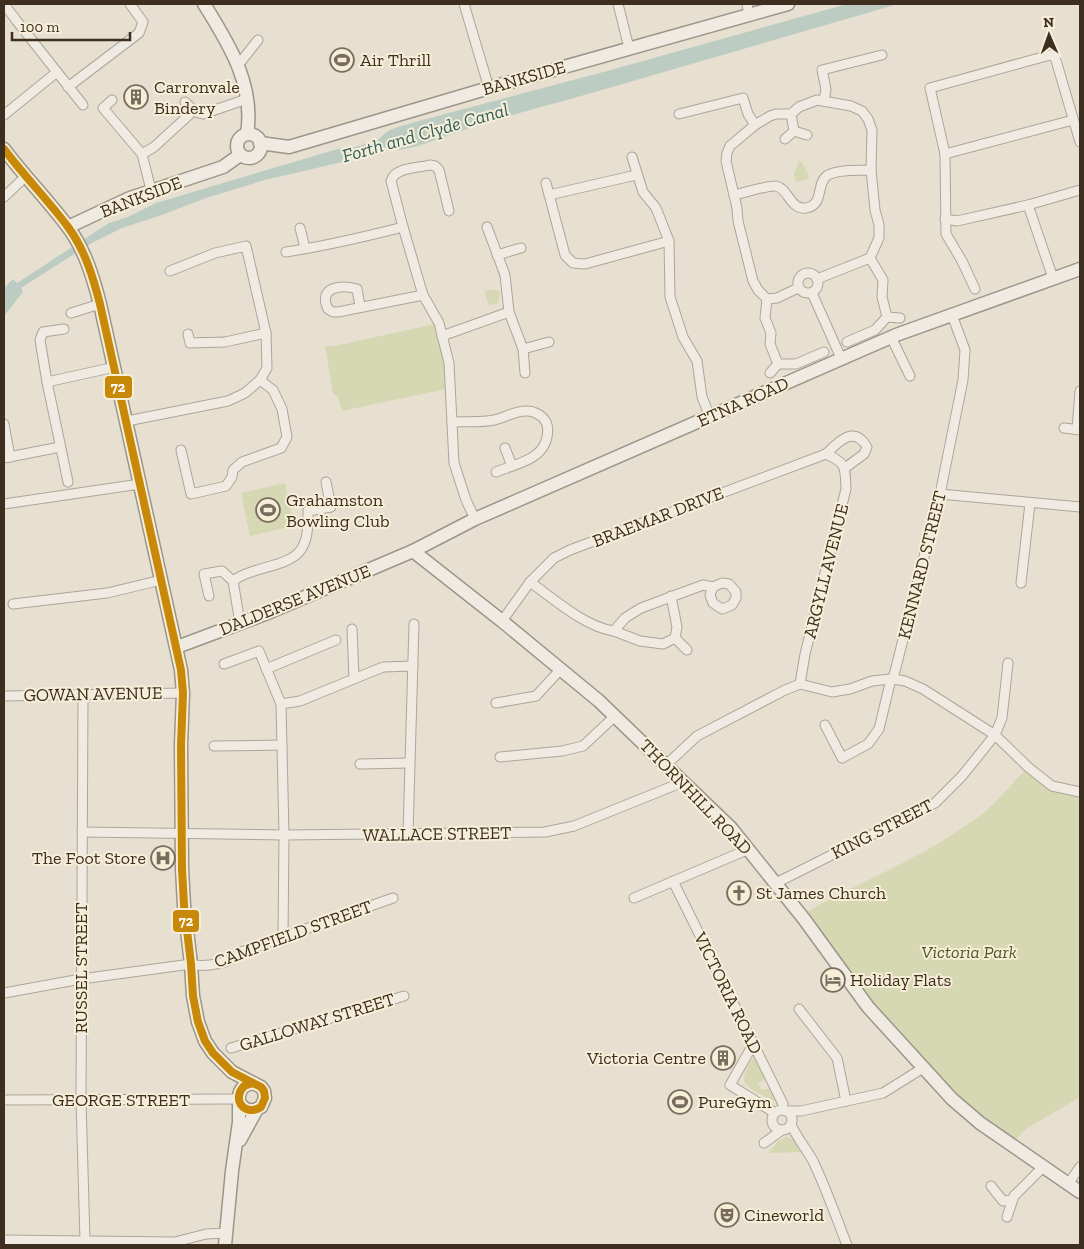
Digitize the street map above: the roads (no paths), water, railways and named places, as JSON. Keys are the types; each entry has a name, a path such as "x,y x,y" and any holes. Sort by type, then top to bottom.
{"street":[{"path":"4,4 83,105"},
{"path":"68,87 139,34 143,22 130,4"},
{"path":"204,4 224,34 239,64 247,99 249,119 247,134"},
{"path":"464,4 489,88"},
{"path":"618,4 629,48"},
{"name":"BANKSIDE","path":"260,143 289,147 629,48 748,9 788,4"},
{"path":"239,64 258,40"},
{"path":"824,101 826,89 822,70 882,55"},
{"path":"975,289 962,261 946,234 946,154 930,88 1050,55 1055,57 1080,142"},
{"path":"4,115 57,72"},
{"path":"679,114 743,98 748,114 755,125"},
{"path":"185,102 195,112 203,114 247,99"},
{"path":"112,100 103,108 142,154 151,190"},
{"path":"767,299 758,290 753,281 738,221 726,161 727,153 730,146 755,125 776,114 790,114 799,107 812,102 824,101 851,106 862,111 868,119 872,130 871,170 879,238 870,258 817,279"},
{"path":"790,114 794,131"},
{"path":"142,154 154,147 189,115"},
{"path":"946,154 1073,120"},
{"path":"794,131 807,135"},
{"path":"786,139 794,131"},
{"path":"247,134 255,136 260,143 260,151 256,156 248,158 240,155 237,147 237,143 242,136 247,134"},
{"path":"4,149 25,177 68,227 93,275 177,647 183,693 181,745 184,905 193,996 204,1041 236,1088 239,1099 239,1122 226,1239 206,1234 175,1242 4,1240"},
{"name":"BANKSIDE","path":"68,227 130,198 223,167 240,155"},
{"path":"632,156 636,175 643,192 656,208 668,241 670,297 683,337 697,361 702,397 710,417"},
{"path":"449,211 439,170 435,166 430,165 397,172 393,176 391,181 423,295 439,323 449,363 454,463 466,500 475,519"},
{"path":"734,195 752,192 767,186 778,187 786,193 792,203 804,208 813,205 818,200 821,186 828,175 835,172 871,170"},
{"path":"550,195 636,175"},
{"path":"4,197 25,177"},
{"path":"546,183 565,255 573,263 585,264 668,241"},
{"path":"945,219 957,221 1028,205 1080,190"},
{"path":"1028,205 1054,278"},
{"path":"286,252 319,245 332,245 403,227"},
{"path":"487,227 505,275 509,312 523,349 526,373"},
{"path":"300,228 305,248"},
{"path":"127,421 228,401 245,394 260,380 267,368 266,333 246,242 170,270"},
{"path":"497,255 521,248"},
{"path":"870,258 884,280 882,297 887,317"},
{"name":"ETNA ROAD","path":"413,551 475,519 841,358 891,337 1080,269"},
{"path":"803,274 812,274 817,279 817,288 812,293 804,293 798,288 798,280 803,274"},
{"path":"767,299 777,298 798,288"},
{"path":"812,293 841,358"},
{"path":"360,306 423,295"},
{"path":"767,299 765,318 771,333 770,344 778,364"},
{"path":"71,312 100,304"},
{"path":"442,336 509,312"},
{"name":"KENNARD STREET","path":"825,725 842,758 868,744 880,729 940,494 965,365 965,350 952,315"},
{"path":"887,317 900,318"},
{"path":"847,342 875,330 887,317"},
{"path":"64,329 43,332 40,340 46,382 68,482"},
{"path":"188,334 190,343 225,342 266,333"},
{"path":"891,337 910,376"},
{"path":"523,349 549,342"},
{"path":"778,364 796,364 824,352"},
{"path":"770,374 778,364"},
{"path":"46,382 115,367"},
{"path":"181,450 191,494 226,486 232,477 233,470 242,462 281,448 288,436 282,409 273,390 260,380"},
{"path":"1064,428 1078,429 1080,391"},
{"path":"452,422 492,421 527,410 536,412 542,417 548,429 546,443 542,450 535,457 496,472"},
{"path":"4,424 7,457 60,447"},
{"name":"BRAEMAR DRIVE","path":"502,621 530,582 554,558 570,550 826,454 840,440 854,436 862,439 866,447 864,454 845,468"},
{"path":"504,448 512,466"},
{"path":"826,454 839,460 845,468"},
{"name":"ARGYLL AVENUE","path":"800,684 805,654 846,489 845,468"},
{"path":"232,581 240,575 284,563 301,550 309,531 308,511 331,507 326,482"},
{"path":"4,504 140,484"},
{"path":"940,494 1080,507"},
{"path":"1020,584 1030,503"},
{"name":"THORNHILL ROAD","path":"413,551 502,621 615,716 731,828 776,883 868,1007 952,1099 976,1120 1080,1192"},
{"name":"DALDERSE AVENUE","path":"177,647 240,623 413,551"},
{"path":"209,596 204,574 222,571 232,581 240,623"},
{"path":"13,604 107,593 161,580"},
{"path":"530,582 602,630 614,631 640,642 663,644 675,638"},
{"path":"614,631 625,618 641,608 703,584 714,587"},
{"path":"671,596 677,627 675,638"},
{"path":"408,834 414,624"},
{"path":"352,629 354,678"},
{"path":"675,638 687,650"},
{"path":"266,669 336,640"},
{"path":"224,664 259,651 281,704 284,835 283,937"},
{"path":"995,735 1002,718 1008,663"},
{"path":"281,704 300,700 383,667 413,666"},
{"path":"496,703 536,696 560,670"},
{"path":"666,765 697,736 800,684 832,692 850,689 872,681 892,679 906,681 923,689 995,735 1028,767 1052,786 1080,792"},
{"name":"GOWAN AVENUE","path":"4,696 183,693"},
{"name":"RUSSEL STREET","path":"83,695 81,1100 85,1241"},
{"path":"500,756 583,746 615,716"},
{"name":"KING STREET","path":"776,883 936,803 962,776 995,735"},
{"path":"214,746 282,745"},
{"path":"360,764 409,763"},
{"name":"WALLACE STREET","path":"82,832 284,835 545,832 574,826 683,782"},
{"path":"634,898 748,849"},
{"name":"VICTORIA ROAD","path":"673,881 752,1041 768,1084 785,1108"},
{"name":"CAMPFIELD STREET","path":"4,993 81,979 191,964 199,966 216,964 238,956 241,952 393,898"},
{"name":"GALLOWAY STREET","path":"231,1048 404,996"},
{"path":"799,1009 837,1058 846,1102"},
{"path":"752,1041 751,1048 730,1085 775,1113"},
{"path":"213,1053 232,1072 261,1087 265,1095 264,1102 257,1109 235,1149"},
{"path":"801,1111 787,1126 764,1143 775,1113 785,1108 801,1111 883,1093 923,1068"},
{"path":"239,1099 244,1086 253,1083"},
{"path":"239,1099 245,1108 249,1110 257,1109"},
{"name":"GEORGE STREET","path":"4,1100 239,1099"},
{"path":"785,1108 790,1115 787,1126"},
{"path":"772,1123 776,1128 787,1126"},
{"path":"787,1126 807,1148 825,1186 847,1245"},
{"path":"1007,1217 1012,1200 1043,1167"},
{"path":"1068,1184 1080,1167"},
{"path":"991,1186 1003,1201 1012,1200"}],"water":[{"name":"Forth and Clyde Canal","path":"847,4 898,4 484,123 418,146 401,150 382,147 343,158 342,162 265,180 206,198 122,228 90,244 21,288 23,292 4,316 4,288 13,279 17,283 109,223 128,217 156,203 341,148 342,151 378,140 390,130 405,125"}],"place":[{"name":"Air Thrill","path":"342,60"},
{"name":"Carronvale Bindery","path":"136,97"},
{"name":"Grahamston Bowling Club","path":"268,510"},
{"name":"The Foot Store","path":"163,858"},
{"name":"St James Church","path":"739,893"},
{"name":"Holiday Flats","path":"833,980"},
{"name":"Victoria Centre","path":"723,1058"},
{"name":"PureGym","path":"680,1102"},
{"name":"Cineworld","path":"727,1215"}],"park label":[{"name":"Victoria Park","path":"969,952"}]}
